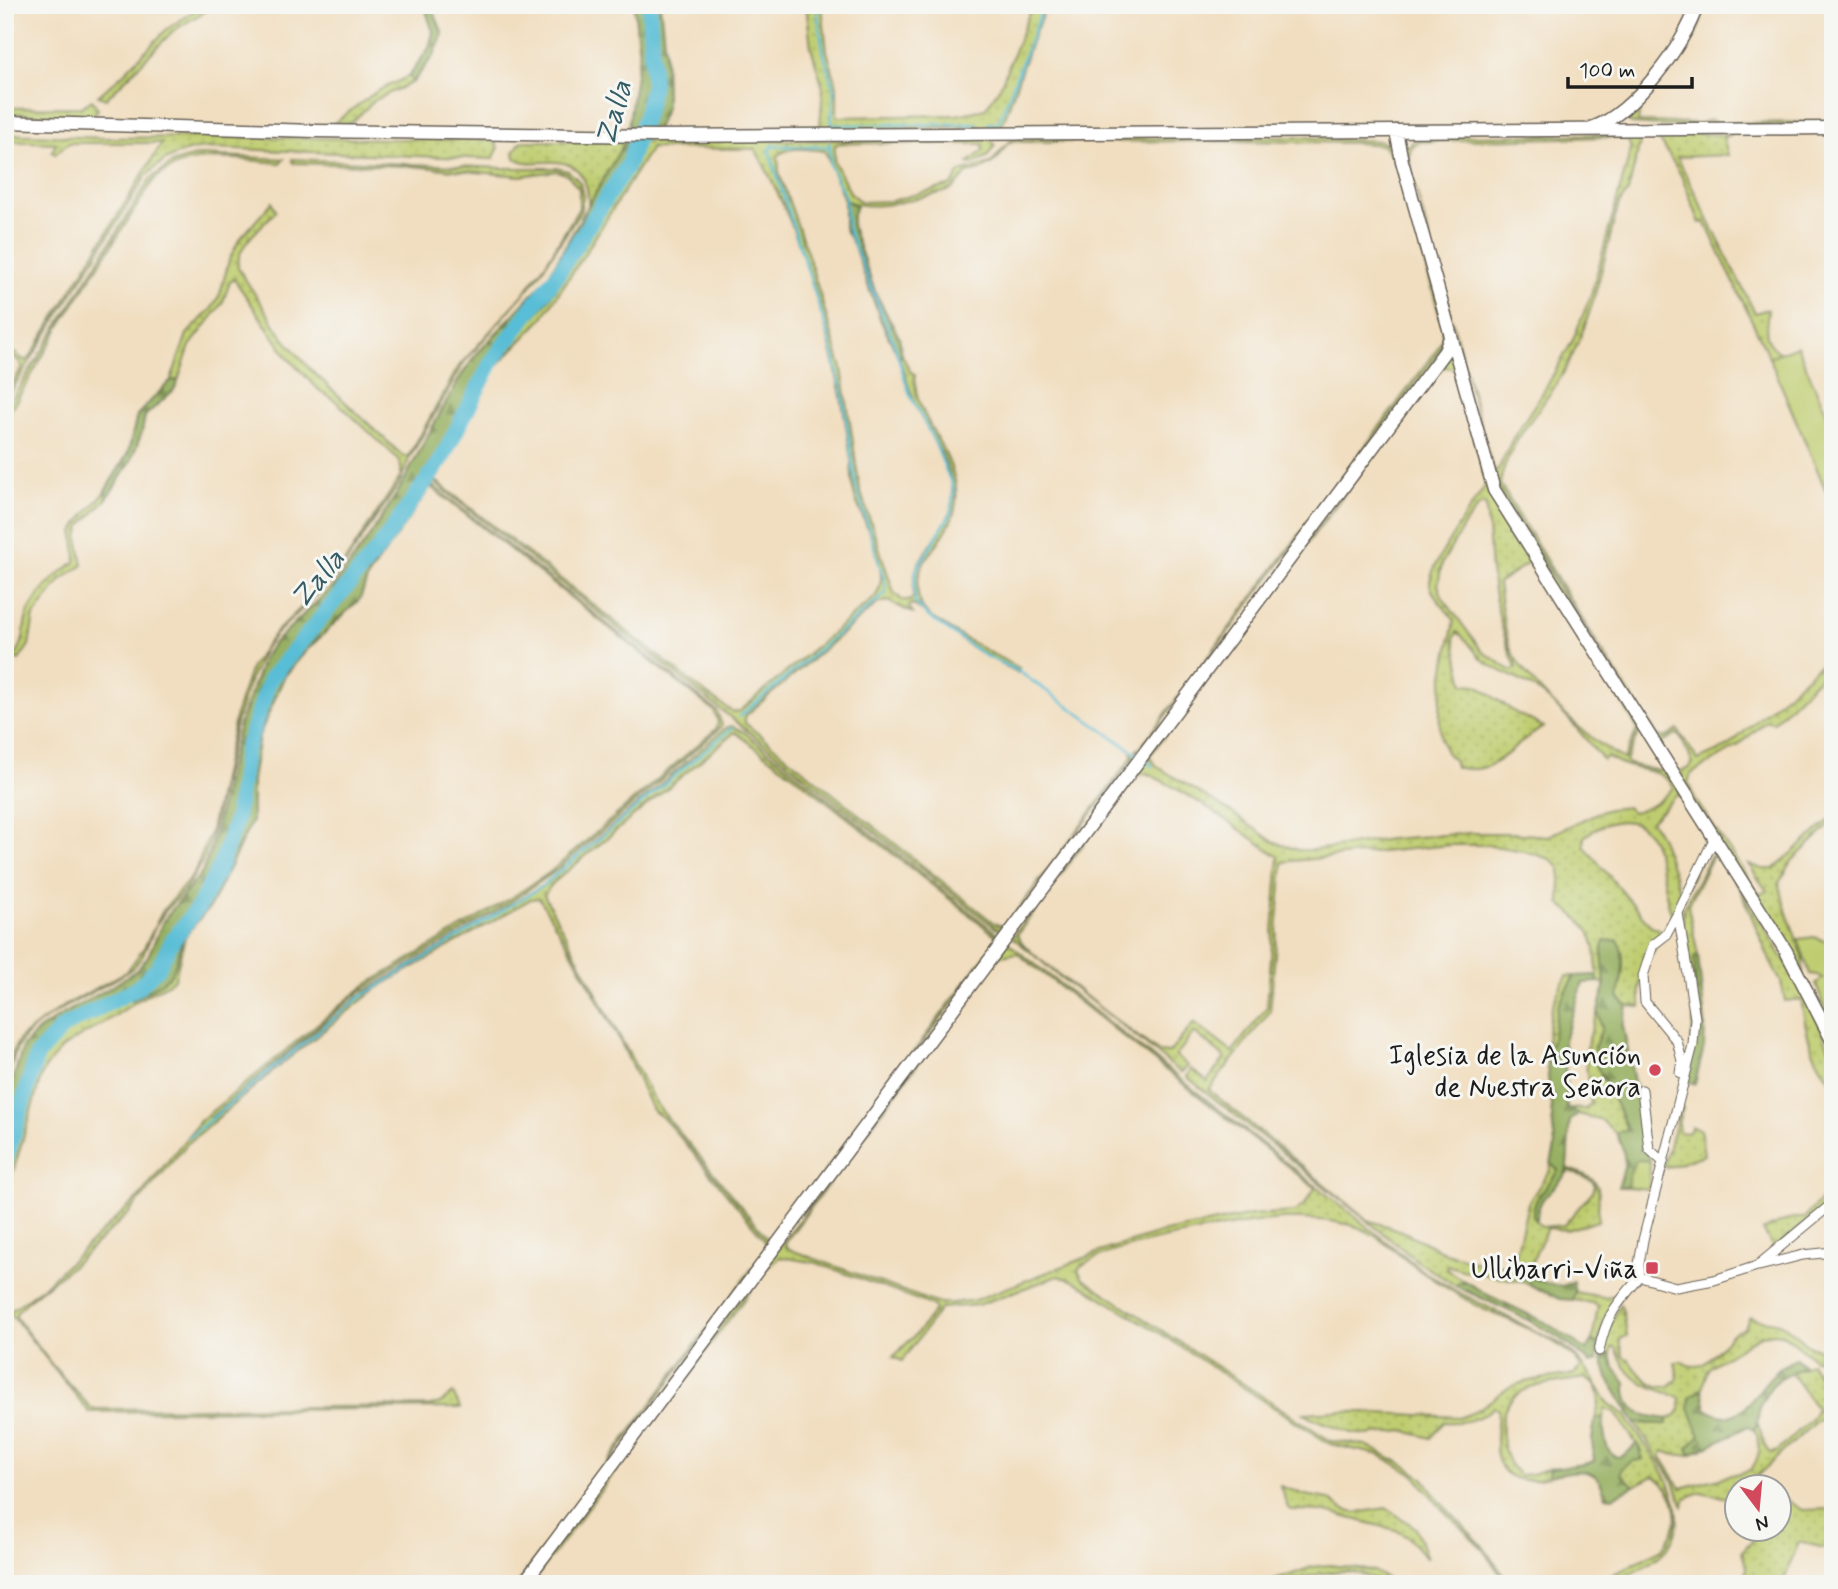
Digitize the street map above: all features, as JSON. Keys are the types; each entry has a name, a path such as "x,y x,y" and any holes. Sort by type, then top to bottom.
{"street":[{"path":"1583,130 1602,124 1618,114 1678,48 1698,5"},
{"path":"1618,114 1623,125 1631,130"},
{"path":"5,122 615,136 1833,128"},
{"path":"1396,131 1402,162 1494,490 1786,951 1833,1042"},
{"path":"523,1584 1445,351 1451,335"},
{"path":"1599,1351 1603,1331 1613,1308 1640,1277 1643,1240 1682,1061 1677,1041 1645,1002 1643,976 1653,945 1666,935 1714,839"},
{"path":"1666,1143 1693,1045 1695,1018 1678,912"},
{"path":"1643,1090 1650,1149 1662,1161"},
{"path":"1757,1266 1833,1203"},
{"path":"1640,1277 1676,1287 1714,1280 1803,1255 1833,1252"}],"green space":[{"path":"203,5 215,5 173,31 106,99 98,96 167,29"},
{"path":"424,5 431,5 443,34 434,55 413,82 409,76 429,48 433,32"},
{"path":"634,5 660,5 665,51 666,107 657,128 628,127 639,54"},
{"path":"806,5 821,5 822,8 827,51 837,87 837,117 956,115 985,109 1000,87 1032,6 1047,5 1032,39 1002,126 815,130 820,126 823,88 811,47"},
{"path":"1702,5 1705,5 1692,41 1650,91 1640,111 1638,122 1700,123 1710,120 1720,123 1833,122 1833,125 1631,124 1628,119 1631,110 1644,91 1678,54 1692,31"},
{"path":"409,76 413,82 375,100 351,123 334,123 377,91"},
{"path":"92,100 98,109 92,117 5,113 5,108 81,107"},
{"path":"1655,132 1731,135 1723,137 1728,155 1677,157 1755,313 1768,309 1768,339 1781,353 1769,357 1705,222 1700,223 1681,175"},
{"path":"5,134 103,138 491,140 497,144 498,149 493,159 207,148 174,156 159,164 146,176 5,401 5,396 22,368 20,362 5,351 5,346 24,360 29,359 162,143 69,143 55,154 52,152 56,143 5,141"},
{"path":"1642,134 1628,192 1619,204 1597,287 1576,348 1558,382 1510,453 1500,484 1596,642 1657,735 1664,738 1678,730 1698,760 1727,747 1833,653 1833,664 1774,722 1766,721 1738,746 1691,774 1688,783 1695,799 1759,894 1767,891 1748,864 1762,869 1774,869 1833,817 1833,822 1792,861 1779,883 1803,956 1803,974 1674,773 1687,769 1693,763 1680,736 1676,734 1658,745 1497,486 1407,158 1407,148 1412,142 1463,136","holes":["1613,137 1628,140 1631,149 1591,295 1572,342 1513,438 1497,472 1493,470 1411,172 1409,155 1412,146 1421,142 1465,140"]},
{"path":"1302,137 1381,141 1391,146 1396,156 1447,329 1440,351 1004,930 997,929 434,482 435,480 708,695 733,712 740,711 875,597 880,587 881,574 875,547 854,492 841,396 818,301 784,206 755,149 651,148 541,320 492,371 503,351 542,308 574,261 610,202 641,141 990,139 995,145 987,157 972,164 968,163 984,150 982,144 835,145 834,161 851,194 861,202 891,201 952,185 960,172 991,163 1007,144 998,159 981,170 967,173 954,188 907,201 868,206 844,200 825,151 794,149 778,156 779,173 809,258 842,369 860,490 894,593 902,600 909,601 913,598 916,570 947,520 953,491 941,453 913,398 899,358 902,355 915,375 920,404 948,459 956,488 953,516 921,569 917,585 919,600 922,608 931,617 1019,668 1017,673 967,644 915,606 911,604 909,607 913,613 887,601 877,604 745,716 745,723 994,923 1001,926 1007,924 1133,756 1131,753 1140,748 1436,351 1442,339 1442,325 1405,190 1391,154 1383,145 1239,141 1009,142 1011,139"},
{"path":"521,141 625,141 588,208 587,189 575,168 558,162 527,162 515,158 514,152"},
{"path":"625,141 641,141 620,184 547,301 498,358 474,396 441,472 368,577 360,599 306,651 284,677 259,736 252,780 252,821 210,907 196,923 187,924 171,974 133,1000 129,995 89,1017 54,1044 35,1074 32,1096 5,1181 5,1107 23,1046 39,1030 58,1017 138,969 148,956 164,920 202,872 211,850 239,725 263,659 272,645 336,583 365,543 398,492 461,376 474,357 547,278"},
{"path":"200,155 284,159 280,163 213,158 197,160 181,164 153,181 62,323 5,420 5,410 150,179 174,162"},
{"path":"292,159 557,168 568,171 580,183 583,197 580,212 535,281 523,295 579,208 579,189 568,175 557,171 520,176 411,166 293,163"},
{"path":"844,200 856,205 852,227 876,294 899,337 902,355 899,358 881,321 853,244 844,228"},
{"path":"272,202 276,211 245,244 238,260 238,268 282,336 309,368 402,455 408,457 459,366 518,301 465,361 409,459 399,484 338,574 265,648 250,679 236,723 210,842 204,858 185,890 156,925 142,957 134,967 121,976 44,1021 62,1007 126,972 144,948 163,910 194,874 211,830 236,713 251,667 275,633 338,572 401,476 397,458 337,402 319,390 289,359 234,279 230,282 222,304 190,346 178,381 171,380 187,334 212,308 220,294 229,260 239,240"},
{"path":"1797,346 1833,428 1833,507 1769,357"},
{"path":"1453,357 1486,469 1641,728 1626,761 1659,771 1664,767 1707,834 1708,843 1673,917 1655,847 1641,826 1624,821 1611,823 1584,837 1584,846 1650,925 1664,932 1642,977 1641,1007 1627,1006 1618,997 1623,961 1618,940 1602,951 1605,983 1598,982 1596,955 1591,937 1581,922 1560,904 1559,866 1550,859 1524,851 1487,845 1450,845 1283,862 1270,1011 1209,1090 1368,1220 1402,1231 1446,1253 1480,1263 1511,1266 1528,1203 1550,1170 1551,1164 1558,1170 1553,1180 1539,1194 1533,1217 1542,1227 1564,1225 1593,1191 1595,1185 1591,1180 1570,1171 1566,1174 1568,1168 1589,1177 1597,1186 1598,1221 1566,1230 1547,1228 1530,1267 1520,1267 1516,1275 1521,1276 1521,1281 1447,1265 1446,1269 1466,1282 1459,1282 1456,1286 1420,1263 1187,1077 1191,1069 1207,1081 1225,1058 1194,1032 1176,1056 1188,1066 1181,1073 1104,1011 1159,1052 1169,1053 1194,1023 1232,1052 1267,1007 1279,857 1181,791 1146,773 1132,777 1017,935 1037,957 1012,937 1444,358","holes":["1447,367 1456,369 1486,485 1444,549 1431,576 1431,589 1454,620 1440,707 1440,725 1446,752 1454,760 1455,767 1482,768 1503,758 1544,727 1516,713 1477,685 1464,684 1454,639 1457,632 1487,663 1545,696 1603,760 1607,757 1660,775 1670,782 1673,788 1659,801 1644,809 1632,812 1627,807 1609,809 1548,836 1470,833 1298,850 1274,842 1158,767 1149,757 1436,370","1485,504 1495,595 1503,632 1516,667 1512,671 1482,651 1443,598 1438,585 1442,563 1479,506","1533,560 1635,724 1637,730 1624,759 1577,726 1543,693 1517,661 1510,647 1502,615 1498,583","1678,794 1698,821 1704,841 1698,862 1683,891 1679,889 1661,838 1651,821"]},
{"path":"171,380 178,381 174,390 145,416 131,461 107,498 105,491 128,453 137,415"},
{"path":"432,485 717,711 722,725 557,870 509,903 359,992 210,1118 363,993 544,885 726,728 732,726 744,732 1000,936 999,941 519,1584 767,1248 764,1239 680,1137 652,1110 623,1047 539,898 531,899 376,989 279,1066 187,1144 128,1214 72,1266 30,1299 17,1312 16,1317 52,1365 92,1409 431,1406 442,1402 453,1393 460,1408 89,1412 9,1312 44,1286 139,1197 200,1121 344,1002 366,985 549,873 716,729 718,722 714,711 431,487","holes":["735,732 996,936 995,942 779,1234 768,1239 656,1104 544,895 553,883"]},
{"path":"105,491 107,498 81,526 78,537 83,565 61,580 34,616 29,645 19,660 14,658 23,639 29,611 49,584 75,562 75,529"},
{"path":"1715,848 1731,873 1718,854 1712,857 1688,906 1698,955 1694,957 1694,983 1683,933 1683,908"},
{"path":"1740,888 1811,1003 1833,1058 1833,1085 1819,1064 1811,1045 1801,999 1785,1001 1781,982"},
{"path":"196,923 185,937 172,981 67,1045 42,1074 5,1199 5,1181 32,1096 35,1073 45,1056 54,1044 77,1024 129,994 132,1000 167,978 176,961 187,924"},
{"path":"1814,937 1833,944 1833,1014 1829,1016 1816,983 1822,979 1810,974 1798,939"},
{"path":"1618,940 1623,961 1618,997 1627,1006 1623,1026 1650,1163 1642,1160 1630,1173 1627,1187 1618,1187 1624,1160 1616,1133 1627,1129 1596,1065 1594,1048 1602,1028 1598,1012 1605,983 1602,951 1605,941"},
{"path":"1007,942 1426,1273 1563,1345 1588,1371 1606,1401 1625,1415 1662,1469 1672,1489 1677,1509 1677,1528 1668,1547 1650,1563 1631,1574 1595,1584 1662,1549 1673,1530 1676,1511 1670,1492 1654,1476 1634,1486 1621,1474 1622,1468 1633,1461 1641,1451 1615,1412 1605,1409 1603,1418 1595,1419 1599,1401 1598,1389 1584,1378 1526,1390 1515,1396 1507,1405 1502,1418 1502,1436 1505,1453 1512,1467 1520,1475 1551,1468 1548,1476 1532,1480 1517,1479 1500,1465 1496,1445 1498,1410 1494,1407 1471,1420 1444,1422 1431,1438 1404,1431 1367,1435 1351,1433 1304,1413 1338,1411 1461,1417 1515,1385 1574,1374 1581,1367 1563,1348 1521,1325 1481,1308 1436,1282 1361,1228 1326,1221 1282,1219 1207,1230 1140,1244 1089,1261 1078,1270 1083,1279 1331,1441 1366,1445 1405,1465 1424,1479 1442,1504 1482,1545 1510,1584 1507,1584 1481,1547 1442,1509 1414,1475 1379,1455 1330,1444 1074,1281 1058,1276 978,1305 941,1308 902,1361 893,1357 918,1332 935,1310 934,1306 817,1263 781,1257 769,1266 531,1584 527,1584","holes":["1017,953 1315,1188 1304,1205 1294,1212 1252,1215 1160,1233 1108,1249 975,1300 952,1303 936,1303 785,1246 997,957"]},
{"path":"1698,955 1705,1023 1704,1047 1695,1084 1687,1083 1696,998 1694,957"},
{"path":"1597,975 1598,982 1583,983 1564,1040 1567,1108 1579,1114 1570,1120 1566,1171 1544,1198 1537,1219 1533,1217 1535,1203 1558,1170 1551,1164 1555,1147 1546,1056 1552,1040 1558,1006 1575,976"},
{"path":"1567,976 1575,976 1558,1006 1552,1040 1546,1055 1553,1005"},
{"path":"1598,1012 1602,1028 1594,1048 1601,1077 1608,1086 1627,1129 1616,1133 1602,1121 1567,1108 1585,1109 1591,1104 1586,1057 1589,1037"},
{"path":"41,1022 17,1049 5,1096 13,1051 20,1038"},
{"path":"1680,1107 1683,1108 1678,1123 1679,1132 1688,1133 1692,1127 1700,1129 1704,1155 1667,1168 1664,1164"},
{"path":"1635,1161 1650,1163 1649,1189 1627,1187"},
{"path":"1833,1187 1833,1199 1774,1248 1763,1230 1792,1218 1804,1218"},
{"path":"1521,1276 1560,1286 1573,1281 1575,1292 1572,1300 1560,1299 1521,1281"},
{"path":"1459,1282 1466,1282 1545,1322 1587,1350 1592,1341 1598,1344 1597,1361 1590,1363 1561,1339 1456,1286"},
{"path":"1575,1292 1603,1297 1622,1295 1605,1318 1598,1344 1592,1341 1598,1306 1572,1300"},
{"path":"1620,1304 1627,1336 1620,1339 1623,1357 1629,1359 1640,1374 1657,1386 1669,1386 1678,1378 1675,1363 1681,1361 1698,1366 1711,1358 1727,1338 1744,1328 1750,1317 1779,1323 1810,1346 1833,1349 1833,1357 1814,1359 1784,1335 1775,1333 1761,1335 1711,1366 1702,1389 1690,1397 1690,1408 1700,1436 1688,1448 1691,1455 1675,1455 1663,1451 1661,1457 1681,1488 1722,1477 1722,1497 1701,1492 1685,1498 1683,1506 1674,1482 1635,1423 1667,1424 1667,1419 1680,1410 1680,1398 1634,1377 1627,1370 1616,1348 1612,1348 1611,1354 1601,1355 1602,1345"},
{"path":"1611,1354 1614,1368 1626,1383 1628,1401 1632,1407 1643,1414 1667,1419 1667,1424 1635,1423 1608,1378 1601,1355"},
{"path":"1796,1358 1804,1366 1782,1378 1768,1391 1754,1430 1748,1426 1691,1455 1688,1448 1700,1436 1689,1408 1690,1397 1702,1389 1706,1409 1718,1415 1729,1416 1746,1406 1769,1378"},
{"path":"1811,1363 1833,1400 1833,1411 1814,1423 1759,1474 1735,1474 1751,1470 1757,1460 1759,1440 1754,1430 1758,1424 1770,1453 1778,1451 1813,1417 1816,1408 1791,1373"},
{"path":"1603,1418 1607,1445 1614,1456 1628,1452 1637,1443 1643,1460 1633,1461 1622,1468 1621,1474 1634,1486 1613,1497 1606,1496 1594,1475 1582,1471 1548,1476 1551,1468 1594,1461 1592,1440 1595,1419"},
{"path":"1280,1486 1305,1495 1329,1499 1342,1509 1355,1513 1386,1508 1416,1528 1427,1559 1409,1538 1396,1530 1322,1511 1292,1510 1288,1508"},
{"path":"1792,1504 1802,1510 1833,1509 1833,1550 1799,1542 1782,1584 1751,1584 1745,1576 1742,1551 1749,1544 1792,1544"},
{"path":"1330,1565 1374,1571 1396,1584 1344,1571 1264,1584 1312,1567"}],"waterway":[{"name":"Zalla","path":"5,1162 37,1055 63,1027 137,988 157,969 172,941 199,906 220,866 236,819 245,752 270,679 379,548 441,460 492,361 557,275 628,164 645,117 653,84 649,5"},
{"path":"816,5 824,55 834,90 831,128"},
{"path":"988,124 999,122 1044,5"},
{"path":"832,125 977,124"},
{"path":"739,717 885,594 886,586 856,487 842,391 829,337 769,151 772,146 830,147 829,143"},
{"path":"830,147 830,165 845,197 847,228 892,338 910,395 935,443 954,490 950,515 916,570 915,602 926,615 984,655 1018,671 1137,754"},
{"path":"189,1137 359,998 541,887 732,728"},
{"path":"1145,759 1152,766"}],"place":[{"name":"Iglesia de la Asunción de Nuestra Señora","path":"1655,1070"},
{"name":"Ullibarri-Viña","path":"1652,1268"}]}
